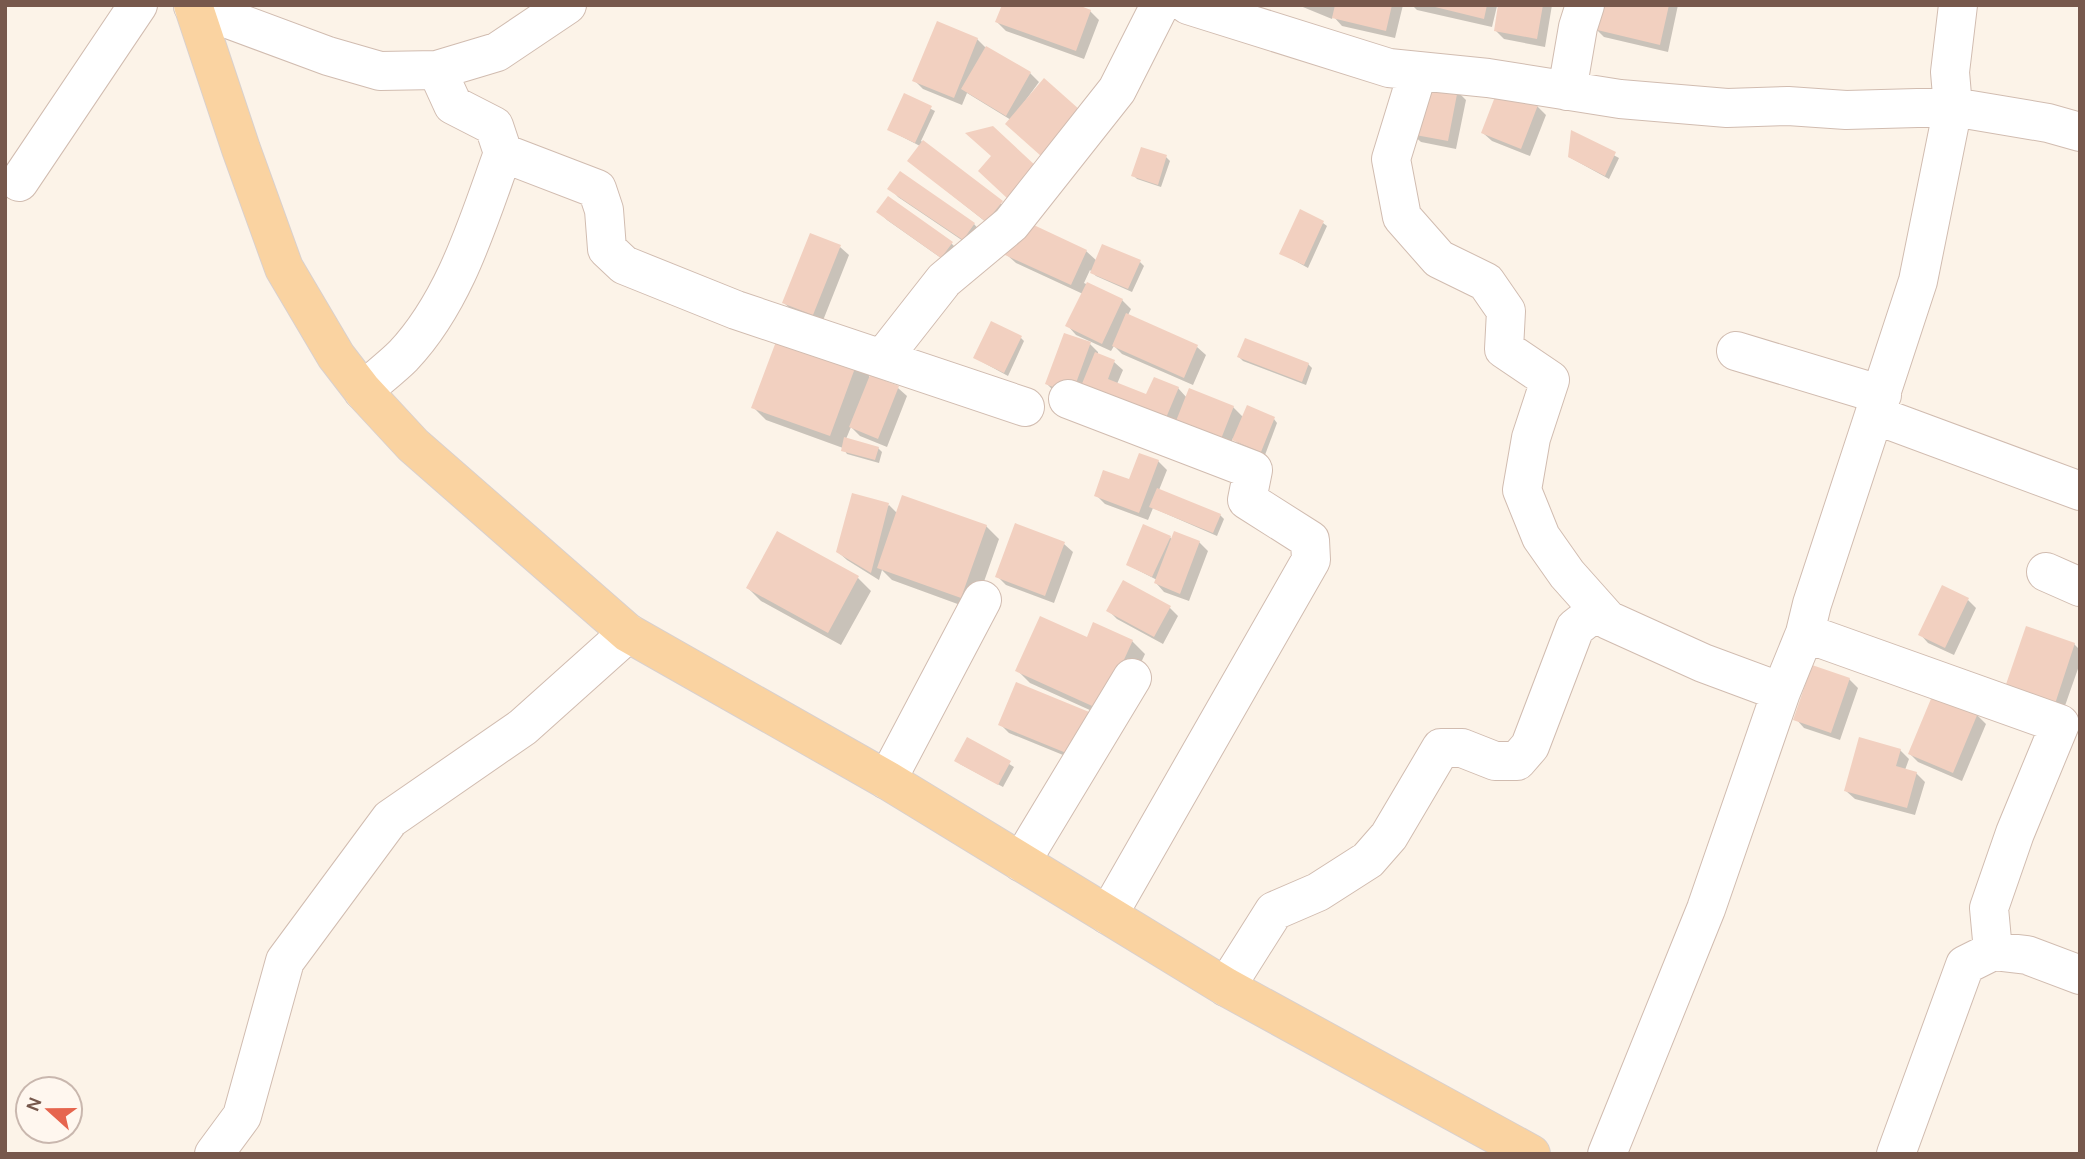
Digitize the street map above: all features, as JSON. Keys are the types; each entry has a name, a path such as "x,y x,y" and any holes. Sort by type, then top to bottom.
{"main road":[{"path":"193,6 285,268 336,356 363,391 413,444 628,633 887,780 1226,987 1531,1154"}],"street":[{"path":"19,182 138,5"},
{"path":"193,6 247,15 328,56 380,71 437,70 497,52 567,5"},
{"path":"882,359 944,280 1011,224 1117,90 1160,5"},
{"path":"1188,5 1389,68 1489,78 1620,99 1727,108 1788,106 1846,110 1953,107 2048,122 2080,132"},
{"path":"1567,91 1578,27 1585,5"},
{"path":"1607,1154 1706,909 1804,633 1918,281 1953,107 1950,72 1958,5"},
{"path":"363,391 404,355 437,311 468,248 503,153 494,127 453,105 437,70"},
{"path":"1418,71 1391,159 1402,218 1439,259 1486,282 1506,311 1504,349 1550,380 1531,438 1522,490 1541,537 1567,574 1608,620 1703,663 1781,692"},
{"path":"503,153 597,189 604,210 607,249 624,265 736,310 1026,407"},
{"path":"1736,351 1878,405 2080,491"},
{"path":"1068,399 1253,470 1247,500 1310,540 1311,559 1108,915"},
{"path":"887,780 982,600"},
{"path":"1226,987 1274,911 1318,892 1368,860 1418,790 1441,748 1462,748 1495,761 1517,761 1530,746 1575,628 1598,610"},
{"path":"214,1154 242,1116 285,961 390,820 523,727 628,633"},
{"path":"1804,633 2060,724 2015,834 1989,908 1993,951"},
{"path":"1021,862 1132,678"},
{"path":"1896,1154 1965,965 1993,951 2026,955 2080,975"}],"building":[{"path":"1002,5 1078,5 1091,10 1076,51 995,22"},
{"path":"1335,5 1392,5 1386,31 1332,18"},
{"path":"1427,5 1487,5 1484,19"},
{"path":"1498,5 1543,5 1537,39 1494,31"},
{"path":"1599,5 1669,5 1660,45 1593,29"},
{"path":"937,21 978,38 954,98 912,81"},
{"path":"986,46 1031,72 1006,116 961,89"},
{"path":"1044,78 1080,110 1041,156 1005,124"},
{"path":"1420,82 1458,89 1448,141 1410,134"},
{"path":"1498,89 1538,105 1521,149 1481,133"},
{"path":"904,93 932,106 915,143 887,130"},
{"path":"993,126 1037,167 1008,199 978,171 991,156 965,133"},
{"path":"1571,130 1616,152 1605,176 1568,157"},
{"path":"923,140 1003,201 986,222 907,161"},
{"path":"1141,147 1167,155 1158,185 1131,176"},
{"path":"900,171 975,223 963,240 887,189"},
{"path":"888,196 953,242 941,258 876,212"},
{"path":"1300,209 1324,221 1304,265 1279,254"},
{"path":"1021,219 1087,250 1071,285 1005,255"},
{"path":"810,233 841,245 813,315 782,303"},
{"path":"1102,244 1141,260 1128,289 1090,273"},
{"path":"1087,282 1123,299 1102,344 1065,326"},
{"path":"1126,313 1198,345 1184,378 1112,346"},
{"path":"991,321 1022,336 1004,373 973,358"},
{"path":"780,331 858,360 830,436 751,408"},
{"path":"1064,333 1091,342 1072,394 1045,384"},
{"path":"1245,338 1309,363 1302,382 1237,357"},
{"path":"1095,352 1115,360 1108,379 1146,394 1154,377 1179,387 1163,425 1079,391"},
{"path":"870,375 899,386 878,439 849,427"},
{"path":"1189,388 1234,406 1221,439 1176,421"},
{"path":"1247,405 1275,417 1261,452 1232,440"},
{"path":"844,437 879,447 875,460 841,451"},
{"path":"1139,453 1159,460 1139,513 1094,496 1103,470 1129,479"},
{"path":"1157,488 1221,514 1213,533 1149,507"},
{"path":"852,493 889,503 871,573 836,552"},
{"path":"902,495 987,525 961,598 877,568"},
{"path":"1015,523 1065,542 1045,596 995,577"},
{"path":"1143,524 1171,536 1152,577 1126,565"},
{"path":"777,531 859,576 828,633 746,588"},
{"path":"1174,531 1200,541 1180,594 1154,583"},
{"path":"1123,580 1171,606 1154,637 1106,611"},
{"path":"1942,585 1969,598 1945,648 1918,635"},
{"path":"1040,616 1087,637 1093,622 1133,640 1101,710 1015,671"},
{"path":"2026,626 2075,643 2052,713 2002,696"},
{"path":"1812,665 1850,678 1831,733 1793,720"},
{"path":"1016,682 1094,714 1076,757 998,725"},
{"path":"1933,694 1978,713 1953,773 1908,754"},
{"path":"967,737 1011,761 998,785 954,761"},
{"path":"1859,737 1901,749 1896,766 1917,772 1907,808 1844,791"}]}
